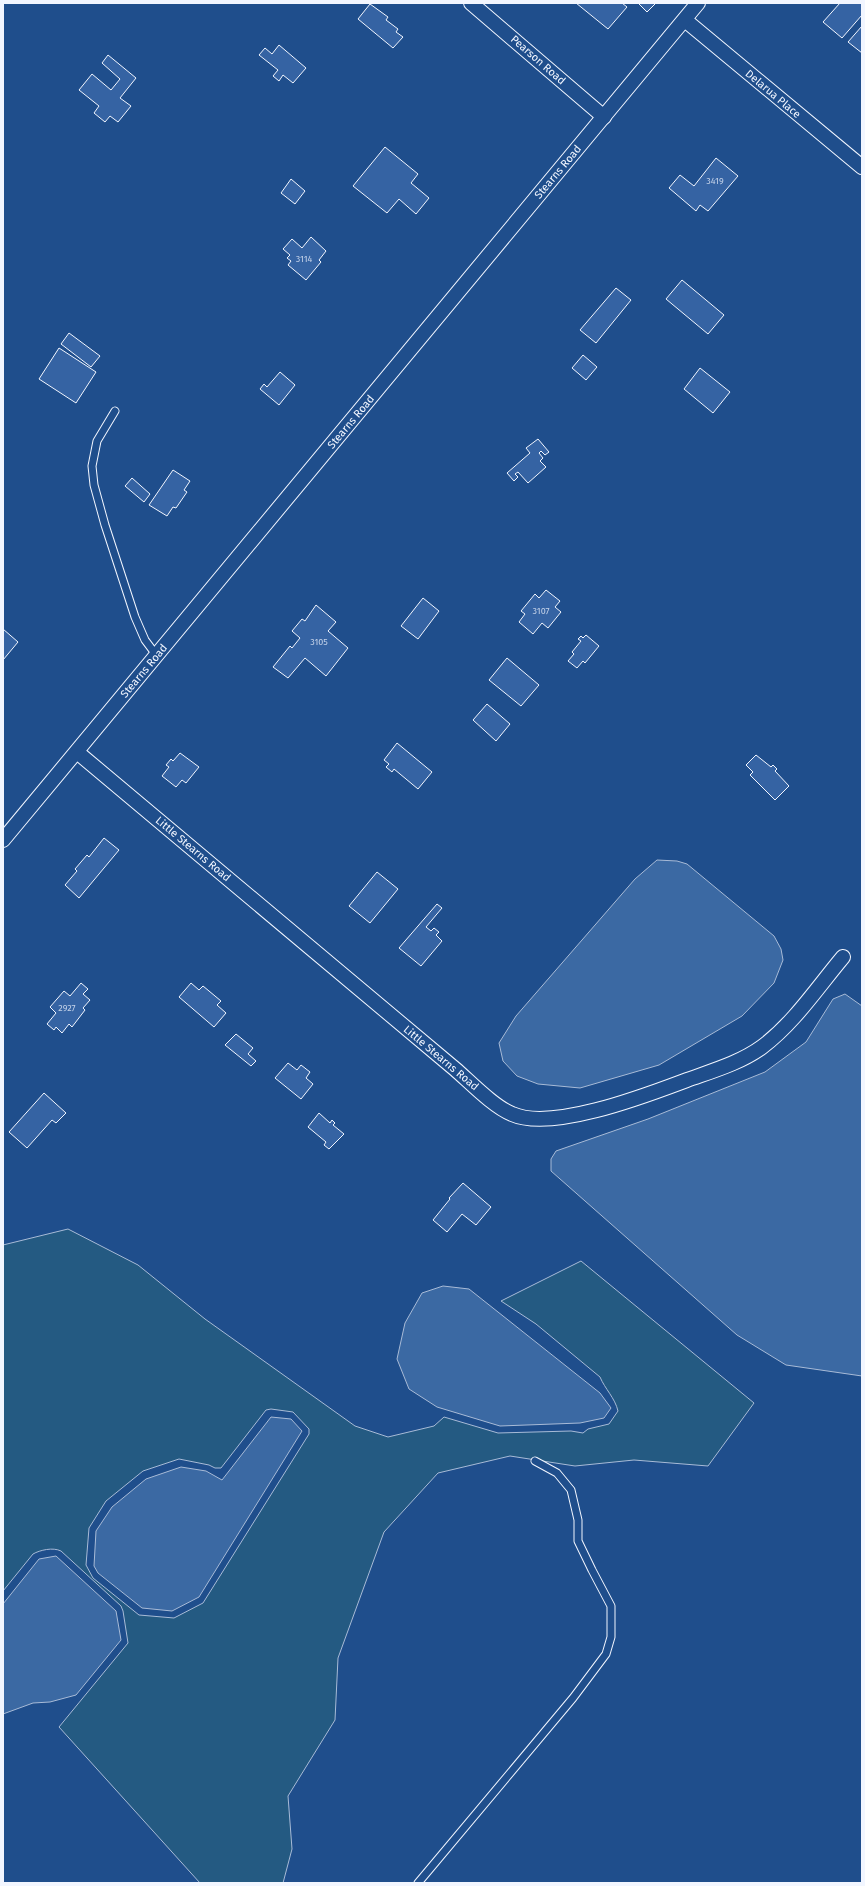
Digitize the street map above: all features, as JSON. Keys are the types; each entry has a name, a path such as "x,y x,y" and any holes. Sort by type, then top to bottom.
{"street":[{"name":"Pearson Road","path":"471,3 604,117"},
{"name":"Stearns Road","path":"3,840 698,3"},
{"name":"Delarua Place","path":"685,20 862,167"},
{"name":"Little Stearns Road","path":"77,752 454,1069 512,1115 526,1118 552,1118 582,1114 637,1098 732,1063 760,1048 775,1036 794,1017 843,957"}],"lane":[{"path":"115,411 97,441 92,466 94,486 135,617 145,640 157,656"},
{"path":"418,1883 573,1698 606,1654 611,1637 611,1606 578,1541 578,1520 571,1490 557,1474 535,1461"}],"shaded area":[{"path":"657,860 677,861 687,864 774,936 781,949 783,960 774,983 742,1016 659,1065 580,1088 538,1084 517,1076 503,1061 499,1043 516,1016 635,879"},
{"path":"845,994 862,1006 862,1376 786,1365 737,1335 551,1171 551,1159 556,1151 648,1119 765,1072 806,1042 833,999"},
{"path":"68,1229 138,1265 205,1319 355,1426 388,1437 434,1426 444,1417 498,1433 571,1431 583,1433 588,1429 609,1424 618,1411 615,1402 604,1386 600,1377 536,1324 501,1301 581,1261 754,1403 708,1466 634,1460 575,1466 510,1456 438,1473 384,1532 338,1658 335,1720 288,1796 292,1849 283,1883 200,1883 59,1727 128,1643 121,1606 61,1551 54,1549 43,1550 33,1554 3,1591 3,1245","holes":["271,1409 293,1412 309,1429 309,1434 203,1603 174,1618 139,1615 93,1578 86,1565 89,1528 106,1501 143,1471 179,1459 209,1465 215,1468 221,1468 266,1410"]},
{"path":"443,1286 469,1289 600,1393 611,1408 604,1418 580,1423 500,1426 437,1407 409,1389 397,1359 405,1323 422,1293"},
{"path":"271,1417 291,1419 302,1431 199,1597 172,1611 142,1608 98,1573 94,1566 96,1531 112,1507 146,1479 181,1467 206,1471 222,1480"},
{"path":"56,1556 116,1611 121,1640 76,1695 50,1702 33,1703 3,1714 3,1604 39,1559"}],"building":[{"path":"576,3 622,3 627,7 608,29"},
{"path":"638,3 656,3 647,12"},
{"path":"840,3 862,4 862,15 842,38 823,22"},
{"path":"370,4 388,17 386,20 398,29 396,32 403,37 393,48 358,19"},
{"path":"862,26 862,53 848,42"},
{"path":"279,45 306,68 293,83 283,75 279,81 273,76 278,70 259,55 265,48 272,54"},
{"path":"108,55 136,78 120,98 131,106 118,122 110,116 105,122 94,113 99,106 79,90 92,74 111,90 120,79 102,63"},
{"path":"385,147 418,174 411,183 429,198 416,214 399,199 387,213 353,186"},
{"path":"716,158 738,176 708,211 700,205 696,211 669,188 680,175 694,186"},
{"path":"291,179 305,191 295,204 281,193"},
{"path":"311,237 326,251 319,260 321,262 306,280 288,265 291,261 287,258 290,255 283,249 292,239 302,248"},
{"path":"682,280 724,315 708,334 666,299"},
{"path":"616,288 631,300 596,343 580,330"},
{"path":"69,333 100,356 91,367 61,344"},
{"path":"59,348 96,372 76,403 39,379"},
{"path":"583,355 597,367 586,380 572,368"},
{"path":"700,368 730,392 713,413 684,389"},
{"path":"280,372 295,385 279,405 260,389 264,384 267,387"},
{"path":"538,439 549,452 545,455 541,451 539,453 543,458 540,461 546,467 528,483 518,472 515,474 518,477 514,481 507,473 530,453 526,448"},
{"path":"173,470 190,481 184,490 187,492 176,508 173,507 167,516 149,505"},
{"path":"132,478 150,494 144,502 125,486"},
{"path":"546,590 560,601 555,607 561,612 548,628 542,623 533,634 519,622 525,614 521,611 535,594 539,598"},
{"path":"423,598 439,611 418,639 401,626"},
{"path":"316,605 336,622 328,631 348,648 326,676 305,658 288,678 273,667 290,646 292,648 300,638 292,631 302,619 305,621"},
{"path":"3,629 18,642 3,660"},
{"path":"586,635 599,646 585,663 583,661 577,668 568,661 574,654 572,652 581,641 578,639 581,636 583,638"},
{"path":"507,658 539,685 521,706 489,680"},
{"path":"487,704 510,724 496,741 473,720"},
{"path":"397,743 432,772 418,789 394,769 392,772 386,767 389,764 384,760"},
{"path":"180,753 199,767 186,783 182,780 176,787 162,776 169,767 166,765 171,759 173,761"},
{"path":"756,755 771,767 773,765 777,769 775,771 789,786 775,800 750,775 753,772 746,765"},
{"path":"104,838 119,850 79,898 65,885 77,871 75,869 87,855 89,857"},
{"path":"377,872 398,889 370,923 349,906"},
{"path":"437,904 442,908 426,927 431,931 434,928 439,932 436,935 442,941 421,966 399,948"},
{"path":"81,983 88,989 83,994 90,1000 83,1008 85,1010 72,1027 69,1024 62,1033 56,1027 54,1030 47,1024 56,1013 50,1007 64,991 70,996"},
{"path":"191,983 199,990 203,986 221,1001 217,1005 226,1013 214,1027 179,997"},
{"path":"236,1034 253,1048 248,1054 256,1061 251,1066 225,1045"},
{"path":"288,1063 297,1070 301,1065 310,1072 306,1078 313,1084 301,1099 275,1078"},
{"path":"44,1093 66,1113 56,1123 52,1120 27,1148 9,1132"},
{"path":"319,1113 330,1123 332,1120 335,1123 333,1125 344,1134 329,1149 324,1145 326,1142 308,1127"},
{"path":"463,1183 491,1207 476,1225 462,1214 447,1232 433,1220 450,1199 449,1198"}]}
